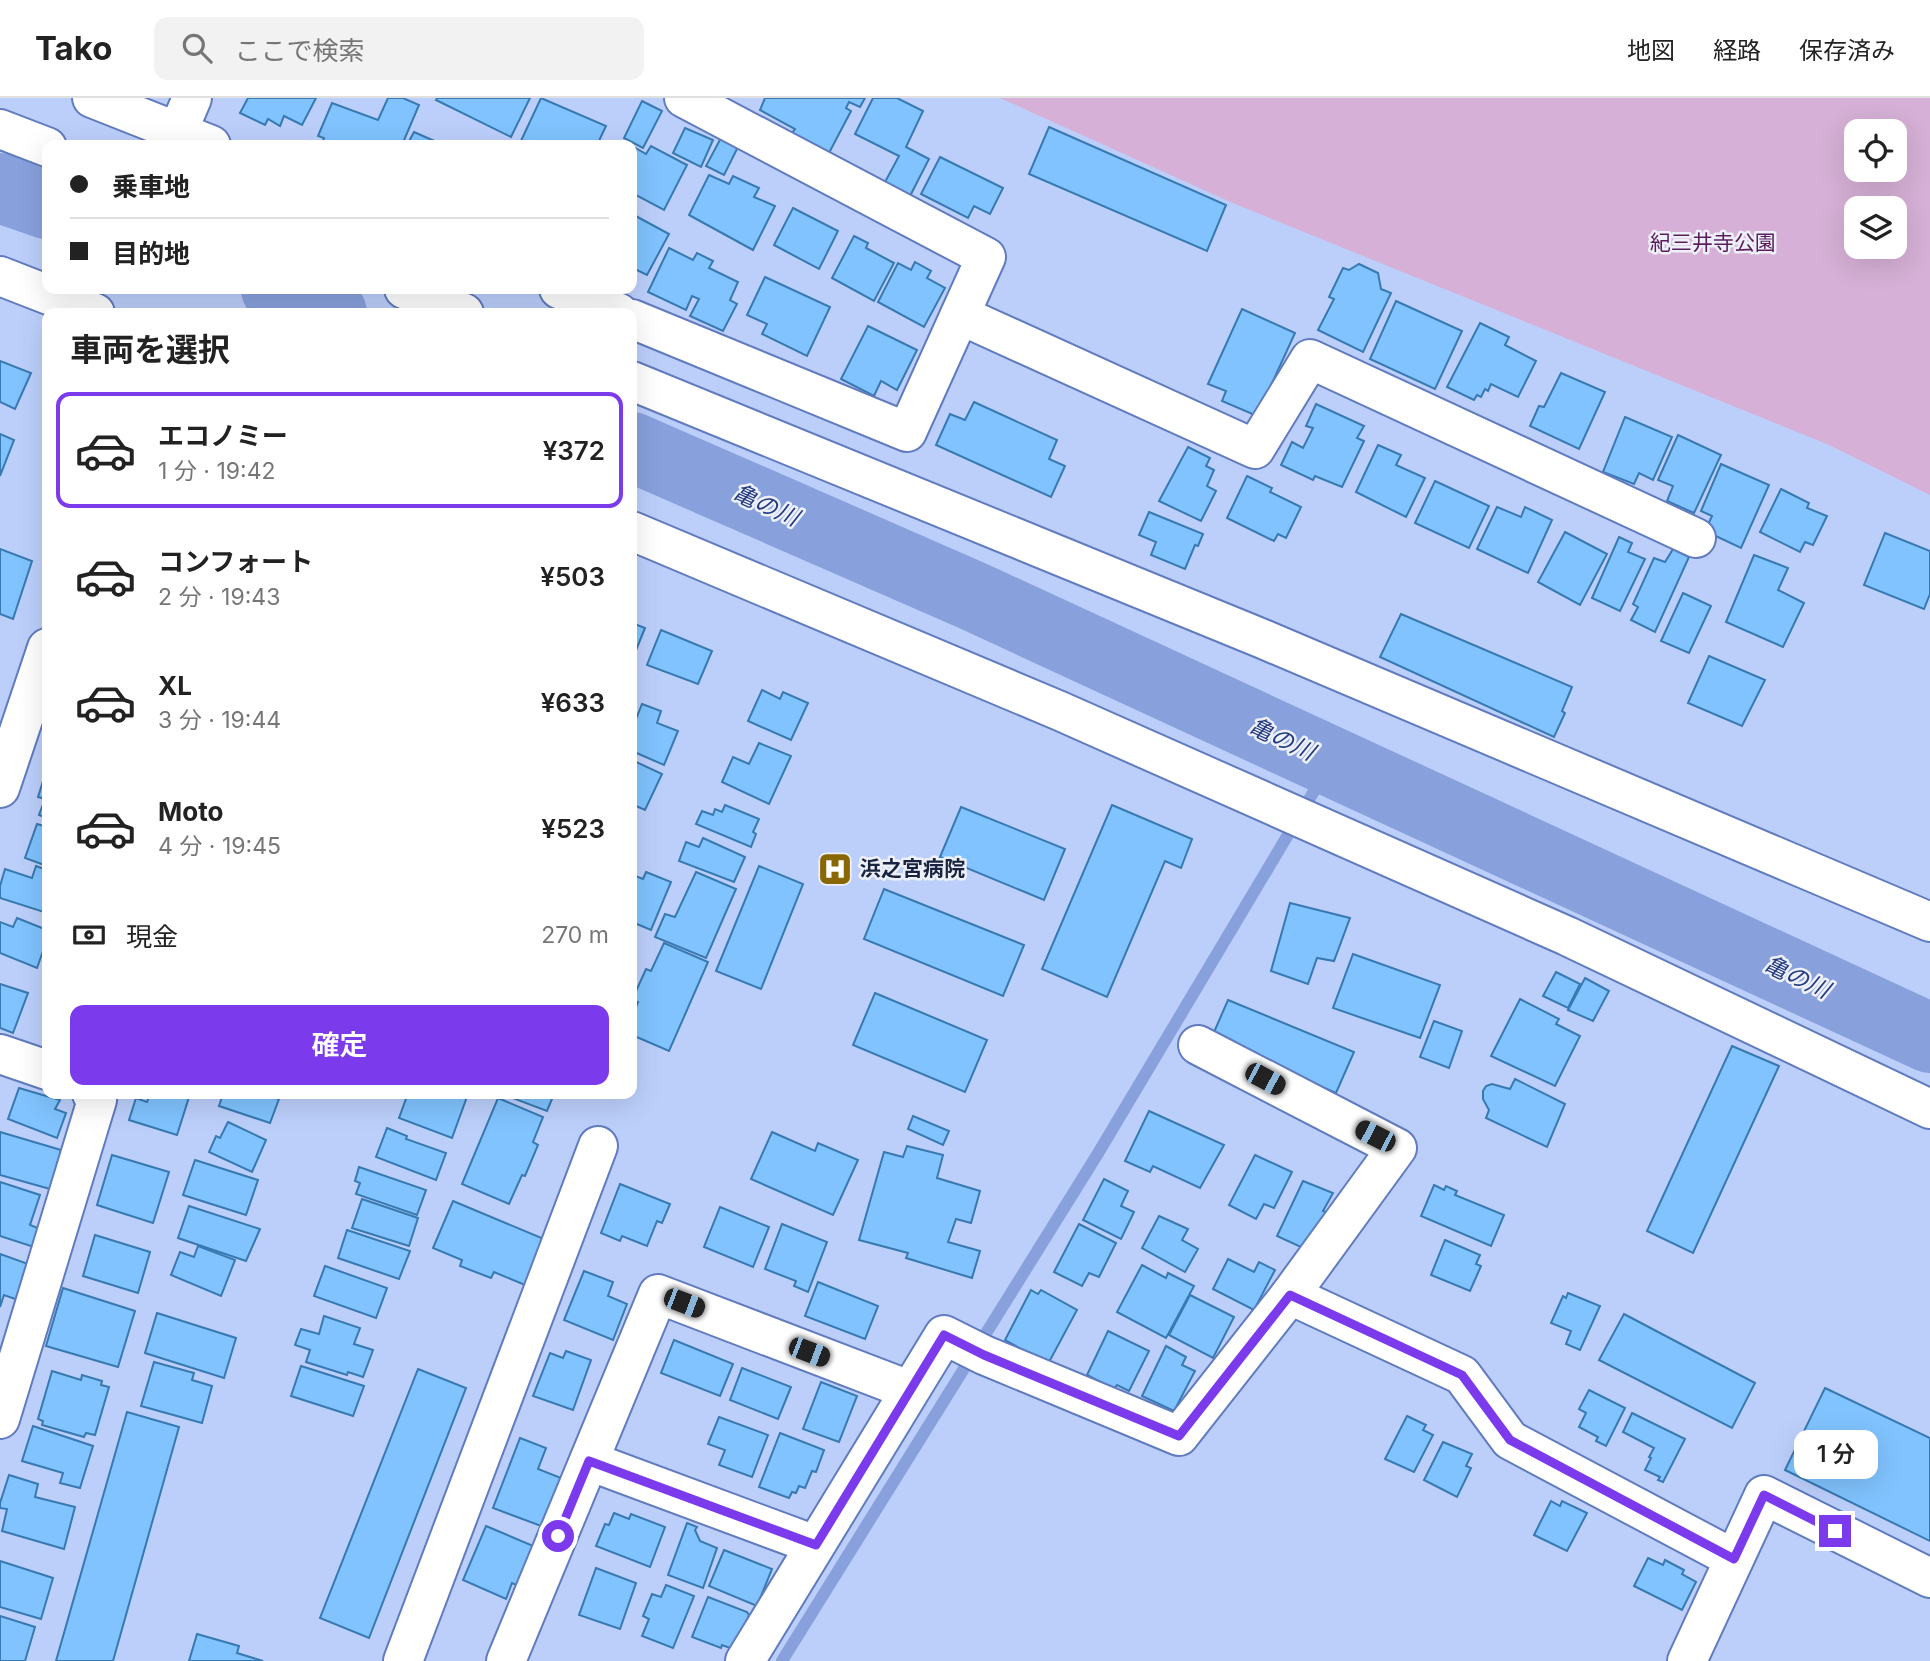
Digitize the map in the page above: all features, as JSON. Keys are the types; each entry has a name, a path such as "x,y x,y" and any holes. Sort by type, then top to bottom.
{"street":[{"path":"92,98 193,125"},
{"path":"637,321 907,432 986,257 684,98"},
{"path":"0,129 42,145"},
{"path":"0,276 42,292"},
{"path":"46,294 82,308"},
{"path":"416,294 452,308"},
{"path":"572,294 606,308"},
{"path":"960,315 1255,449 1310,359 1696,538"},
{"path":"637,383 1263,639 1930,922"},
{"path":"637,533 1060,711 1567,936 1930,1109"},
{"path":"0,788 42,663"},
{"path":"745,1661 944,1335 1179,1436 1290,1295 1397,1148 1198,1045"},
{"path":"0,1054 42,1068"},
{"path":"0,1419 96,1099"},
{"path":"403,1661 598,1146"},
{"path":"506,1661 658,1294 909,1390"},
{"path":"1290,1295 1462,1375 1510,1440 1734,1559"},
{"path":"589,1461 816,1545"},
{"path":"1687,1661 1764,1495 1930,1578"}],"green space":[{"name":"紀三井寺公園","path":"1000,98 1930,98 1930,495 1829,445 1235,204"}],"building":[{"path":"248,98 316,98 302,125 284,116 280,126 268,119 265,125 240,113"},
{"path":"388,98 403,98 419,105 404,140 323,140 324,138 318,136 332,103 378,120"},
{"path":"530,98 511,137 436,100"},
{"path":"541,98 606,126 599,140 521,140"},
{"path":"765,98 865,98 860,107 849,102 846,108 851,111 829,153 792,133 795,129 760,110"},
{"path":"873,98 897,98 923,111 906,147 929,159 910,196 885,182 899,156 855,134"},
{"path":"642,101 662,111 643,148 637,145 637,140 624,138"},
{"path":"1049,127 1226,205 1207,251 1029,174"},
{"path":"685,128 713,140 701,167 673,153"},
{"path":"414,132 432,140 410,140"},
{"path":"722,136 739,145 724,175 706,166"},
{"path":"651,146 687,165 664,210 637,196 637,149 646,154"},
{"path":"940,157 1003,188 990,214 974,206 968,218 921,194"},
{"path":"709,175 729,184 733,176 759,188 754,197 775,206 753,250 689,215"},
{"path":"793,208 838,231 819,269 774,245"},
{"path":"637,217 669,234 647,275 637,270"},
{"path":"854,236 868,243 866,248 894,263 874,301 832,278"},
{"path":"669,248 693,260 697,253 713,261 709,268 738,282 730,300 737,304 723,331 690,316 699,299 692,296 686,310 648,292"},
{"path":"915,262 931,271 927,278 945,288 924,327 878,302 898,263 911,270"},
{"path":"1359,264 1378,273 1381,289 1391,293 1363,352 1318,330 1334,299 1329,297 1343,268 1349,270"},
{"path":"765,277 830,307 807,356 762,334 767,324 747,315"},
{"path":"1396,301 1462,331 1435,389 1370,359"},
{"path":"1242,309 1295,333 1257,416 1222,401 1226,391 1208,384"},
{"path":"1480,323 1509,337 1505,345 1536,361 1518,397 1491,384 1488,391 1485,389 1481,397 1477,395 1474,400 1447,387"},
{"path":"868,326 917,350 897,390 881,381 874,396 841,379"},
{"path":"0,361 31,373 15,409 0,402"},
{"path":"1561,373 1605,392 1579,449 1530,426 1539,406 1544,407"},
{"path":"974,402 1057,440 1049,459 1065,466 1051,497 936,445 950,414 965,420"},
{"path":"1316,404 1364,426 1357,438 1364,441 1342,487 1315,476 1313,480 1281,465 1292,442 1303,448 1313,428 1306,426"},
{"path":"1625,417 1672,437 1653,480 1639,473 1634,484 1603,472"},
{"path":"0,434 14,440 0,476"},
{"path":"1678,435 1721,455 1694,513 1667,501 1673,486 1658,480"},
{"path":"1378,445 1401,455 1396,465 1425,478 1406,517 1356,492"},
{"path":"1188,447 1210,458 1206,466 1214,470 1207,486 1216,491 1201,521 1159,501"},
{"path":"1721,464 1769,485 1741,548 1705,531 1712,516 1701,511"},
{"path":"1247,476 1272,488 1270,492 1301,507 1286,538 1278,534 1274,541 1227,518"},
{"path":"1435,481 1489,506 1469,548 1415,523"},
{"path":"1781,489 1809,503 1807,508 1827,516 1813,545 1805,542 1800,552 1760,532"},
{"path":"1497,507 1521,517 1525,507 1552,520 1528,573 1477,549"},
{"path":"1149,512 1203,534 1185,569 1151,555 1156,542 1139,535"},
{"path":"1565,532 1607,554 1580,605 1538,582"},
{"path":"1885,533 1930,551 1930,594 1924,609 1864,585"},
{"path":"1619,537 1632,543 1628,552 1645,559 1620,611 1592,598"},
{"path":"0,549 32,561 13,619 0,614"},
{"path":"1673,549 1689,557 1655,632 1631,620 1638,607 1633,604 1654,558 1665,562"},
{"path":"1754,555 1788,568 1778,590 1804,603 1783,647 1726,622"},
{"path":"1683,593 1711,606 1689,653 1661,641"},
{"path":"1401,614 1572,687 1562,711 1565,713 1554,737 1380,657"},
{"path":"637,625 645,628 637,648"},
{"path":"661,630 712,651 698,684 647,665"},
{"path":"1709,656 1765,680 1742,726 1688,703"},
{"path":"762,690 780,699 783,692 808,703 791,740 748,721"},
{"path":"642,704 661,711 657,723 678,731 664,765 637,753 637,716"},
{"path":"759,743 791,756 769,804 722,782 733,757 749,764"},
{"path":"637,762 662,774 645,810 637,806"},
{"path":"725,805 759,819 753,832 756,834 751,847 696,824 702,811 713,815 715,809 722,812"},
{"path":"1112,805 1192,839 1181,868 1165,861 1107,997 1042,969"},
{"path":"961,807 1065,849 1044,900 940,857"},
{"path":"37,824 42,826 42,864 25,858"},
{"path":"703,838 745,857 734,882 679,861 686,842 699,847"},
{"path":"36,866 42,868 42,911 0,898 5,869 32,878"},
{"path":"759,866 803,884 761,989 716,971"},
{"path":"646,872 671,882 651,930 637,924 637,877 643,879"},
{"path":"696,872 736,889 706,958 655,937 665,914 675,917"},
{"path":"884,889 1024,945 1003,996 864,939"},
{"path":"1290,903 1350,918 1334,961 1317,958 1308,984 1271,971"},
{"path":"17,918 42,928 42,954 37,968 0,953 0,922 13,927"},
{"path":"664,943 708,962 669,1051 637,1037 637,989 646,969 651,971"},
{"path":"1353,954 1440,985 1420,1038 1333,1008"},
{"path":"1556,972 1580,984 1568,1008 1543,996"},
{"path":"1585,978 1609,991 1593,1021 1568,1010"},
{"path":"0,984 28,993 13,1033 0,1028"},
{"path":"875,993 987,1040 965,1092 853,1045"},
{"path":"1520,999 1559,1019 1556,1024 1580,1036 1555,1086 1491,1056"},
{"path":"1228,1000 1354,1052 1336,1093 1211,1039"},
{"path":"1434,1021 1462,1031 1449,1068 1420,1057"},
{"path":"1732,1046 1779,1066 1693,1253 1647,1231"},
{"path":"1515,1079 1565,1104 1547,1147 1486,1118 1489,1110 1483,1099 1483,1091 1486,1086 1492,1084 1510,1089"},
{"path":"19,1088 42,1095 42,1099 60,1100 55,1109 66,1113 57,1138 8,1119"},
{"path":"136,1099 147,1102 148,1099 188,1099 177,1135 129,1120"},
{"path":"221,1099 279,1099 270,1123 219,1106"},
{"path":"406,1099 466,1099 452,1138 399,1118"},
{"path":"498,1099 543,1117 533,1142 538,1145 509,1204 462,1184"},
{"path":"515,1099 552,1099 547,1111"},
{"path":"1149,1111 1224,1145 1200,1188 1153,1166 1150,1172 1125,1161"},
{"path":"913,1116 949,1131 943,1145 908,1129"},
{"path":"228,1122 266,1140 252,1172 209,1152 216,1136 220,1138"},
{"path":"387,1128 407,1136 406,1139 446,1153 436,1180 376,1157"},
{"path":"0,1132 61,1150 50,1189 0,1175"},
{"path":"772,1132 815,1151 818,1143 858,1160 833,1215 751,1179"},
{"path":"907,1146 943,1155 937,1178 980,1191 971,1223 956,1219 948,1242 980,1251 972,1278 906,1258 908,1253 859,1240 884,1152 903,1157"},
{"path":"112,1155 169,1172 153,1223 97,1205"},
{"path":"1255,1155 1292,1172 1274,1208 1264,1204 1256,1219 1229,1205"},
{"path":"195,1160 258,1180 246,1215 183,1195"},
{"path":"359,1167 426,1190 417,1215 356,1194 360,1183 355,1181"},
{"path":"1104,1179 1128,1191 1121,1206 1134,1212 1121,1239 1083,1220"},
{"path":"1303,1181 1333,1193 1323,1211 1333,1215 1320,1238 1310,1234 1303,1248 1277,1236"},
{"path":"0,1182 40,1195 30,1225 43,1230 37,1248 0,1236"},
{"path":"620,1184 670,1204 662,1223 657,1221 647,1246 622,1236 620,1241 601,1233"},
{"path":"1434,1185 1444,1190 1446,1186 1457,1191 1455,1195 1504,1215 1491,1246 1421,1216"},
{"path":"362,1199 418,1218 409,1246 352,1228"},
{"path":"453,1201 544,1239 525,1285 494,1272 491,1278 460,1266 462,1260 433,1248"},
{"path":"189,1206 260,1229 246,1261 178,1238"},
{"path":"720,1207 769,1227 753,1267 704,1247"},
{"path":"1159,1216 1188,1229 1182,1240 1198,1249 1185,1272 1142,1248"},
{"path":"782,1224 827,1242 808,1292 794,1286 796,1281 765,1269"},
{"path":"1079,1224 1116,1243 1099,1277 1089,1273 1082,1286 1054,1272"},
{"path":"347,1230 410,1251 399,1279 338,1258"},
{"path":"95,1235 150,1252 138,1293 83,1276"},
{"path":"1445,1240 1480,1255 1476,1264 1481,1266 1470,1291 1431,1275"},
{"path":"198,1246 235,1260 221,1296 171,1275 180,1252 194,1257"},
{"path":"0,1254 31,1265 18,1300 4,1295 0,1307"},
{"path":"1228,1259 1254,1272 1259,1262 1275,1270 1254,1310 1213,1289"},
{"path":"1142,1265 1166,1278 1168,1273 1194,1286 1166,1338 1117,1312"},
{"path":"325,1266 387,1288 376,1318 314,1296"},
{"path":"584,1271 613,1282 608,1296 627,1304 613,1340 564,1320"},
{"path":"818,1282 878,1306 865,1339 805,1316"},
{"path":"63,1288 135,1311 118,1367 46,1346"},
{"path":"1031,1290 1038,1294 1041,1290 1077,1310 1048,1364 1005,1340"},
{"path":"1568,1293 1600,1306 1580,1350 1566,1344 1571,1331 1551,1323 1563,1296 1566,1298"},
{"path":"1190,1295 1234,1317 1213,1358 1169,1335"},
{"path":"157,1313 236,1338 224,1378 145,1353"},
{"path":"1624,1314 1755,1383 1732,1428 1599,1360"},
{"path":"324,1316 360,1328 354,1344 373,1350 363,1377 348,1372 347,1375 306,1362 310,1350 295,1345 301,1329 319,1334"},
{"path":"1108,1331 1149,1351 1129,1391 1117,1385 1114,1389 1087,1375"},
{"path":"674,1340 733,1364 720,1396 661,1373"},
{"path":"1166,1346 1186,1357 1182,1365 1195,1371 1174,1411 1142,1396"},
{"path":"566,1351 591,1360 573,1410 533,1396 550,1353 563,1358"},
{"path":"154,1362 194,1373 192,1380 212,1386 202,1423 141,1406"},
{"path":"301,1366 364,1386 353,1416 291,1396"},
{"path":"742,1368 791,1387 778,1419 730,1400"},
{"path":"418,1369 466,1388 369,1638 320,1618"},
{"path":"52,1371 81,1380 82,1375 102,1381 101,1385 109,1387 95,1435 86,1433 84,1437 42,1425 43,1421 38,1419"},
{"path":"821,1382 857,1396 839,1442 803,1429"},
{"path":"1825,1388 1930,1438 1930,1541 1785,1470"},
{"path":"1589,1390 1625,1408 1606,1446 1596,1441 1598,1437 1579,1427 1586,1413 1579,1409"},
{"path":"127,1412 179,1427 113,1661 56,1661"},
{"path":"1632,1413 1685,1439 1663,1482 1658,1480 1660,1477 1645,1470 1654,1448 1623,1432"},
{"path":"1407,1416 1426,1425 1423,1430 1433,1435 1414,1472 1385,1459"},
{"path":"719,1417 768,1435 752,1477 719,1465 725,1450 708,1444"},
{"path":"33,1426 93,1446 80,1488 60,1483 63,1473 22,1461"},
{"path":"780,1433 824,1450 816,1472 812,1471 805,1488 799,1486 796,1493 792,1492 789,1498 759,1487"},
{"path":"520,1438 546,1448 538,1469 571,1482 552,1530 493,1508"},
{"path":"1443,1442 1472,1454 1466,1466 1471,1468 1457,1497 1424,1480"},
{"path":"9,1475 38,1484 35,1497 75,1507 64,1549 2,1531 7,1509 0,1508 0,1503"},
{"path":"1551,1501 1560,1506 1562,1501 1587,1513 1567,1551 1534,1535"},
{"path":"614,1513 629,1519 631,1514 665,1527 650,1567 596,1546 605,1524 609,1525"},
{"path":"687,1523 697,1527 695,1530 700,1541 717,1548 703,1588 668,1575"},
{"path":"486,1526 538,1548 521,1587 512,1583 506,1599 463,1580"},
{"path":"724,1550 772,1569 757,1606 709,1586"},
{"path":"1648,1558 1663,1565 1665,1560 1684,1570 1682,1574 1696,1582 1682,1610 1634,1586"},
{"path":"0,1561 53,1578 41,1619 0,1607"},
{"path":"596,1568 636,1583 620,1629 579,1615"},
{"path":"666,1585 694,1596 673,1648 642,1636 649,1619 643,1616 652,1594 661,1597"},
{"path":"708,1597 749,1615 733,1649 722,1645 721,1648 692,1637"},
{"path":"0,1616 35,1627 25,1661 0,1661"},
{"path":"197,1634 239,1646 237,1653 263,1661 189,1661"}],"waterway":[{"name":"亀の川","path":"0,188 42,202"},
{"name":"亀の川","path":"288,294 320,308"},
{"name":"亀の川","path":"637,449 973,596 1930,1038"},
{"path":"782,1661 1097,1155 1332,761"}],"place":[{"name":"浜之宮病院","path":"835,869"}],"route":[{"path":"558,1536 589,1461 816,1545 944,1335 984,1355 1179,1436 1290,1295 1462,1375 1510,1440 1734,1559 1764,1495 1835,1531"}]}
